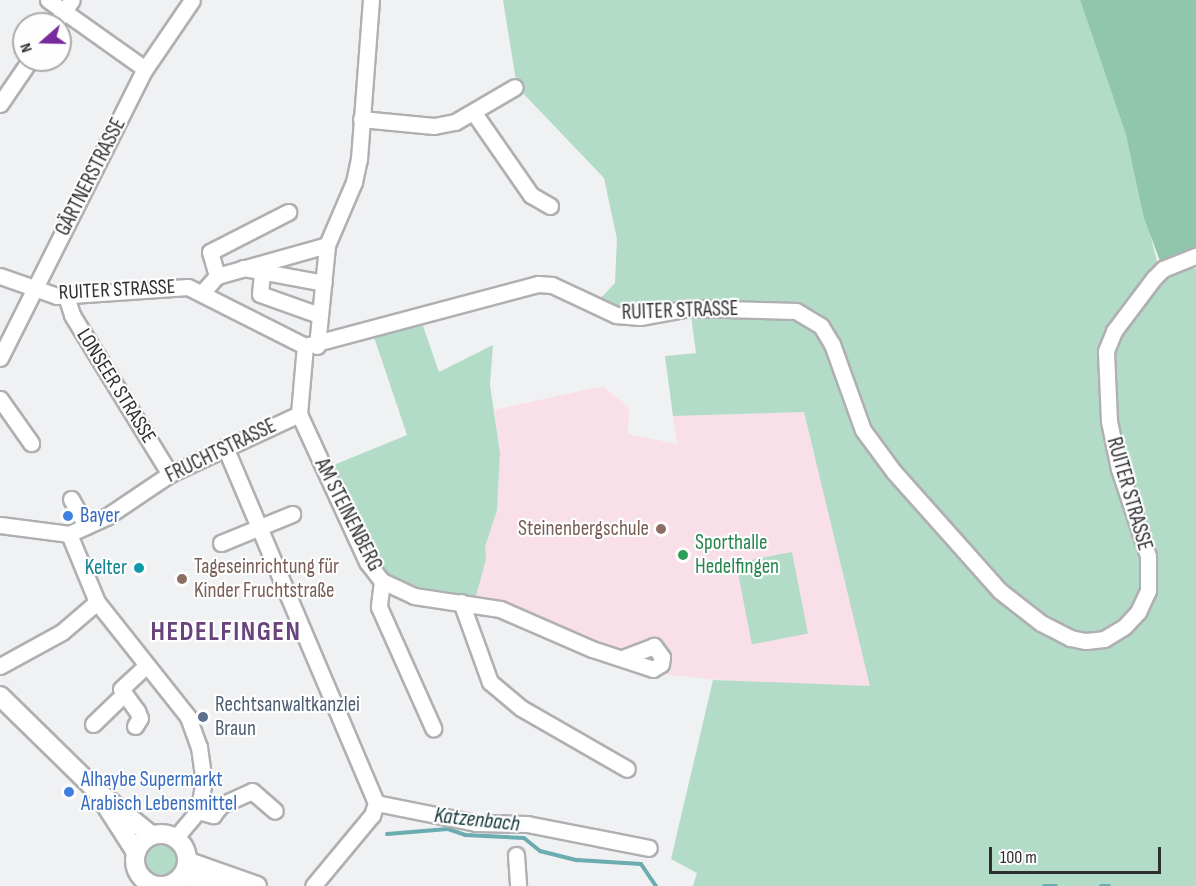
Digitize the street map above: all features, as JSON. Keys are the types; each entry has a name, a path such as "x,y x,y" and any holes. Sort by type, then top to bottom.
{"main road":[{"path":"0,696 98,792 151,835 176,837 185,847 186,869 170,884 149,885 136,870 136,852 98,792"},
{"path":"136,852 151,835"},
{"path":"186,869 229,886"},
{"path":"186,869 257,886"}],"street":[{"path":"48,0 64,12"},
{"name":"GÄRTNERSTRASSE","path":"0,358 145,69 192,0"},
{"name":"FRUCHTSTRASSE","path":"69,534 86,526 170,474 299,414 319,315 327,245 354,182 371,0"},
{"path":"72,18 145,69"},
{"path":"0,104 22,72"},
{"path":"361,119 434,126 474,113 516,87"},
{"path":"474,113 531,195 550,206"},
{"path":"217,276 210,252 288,212"},
{"path":"202,292 217,276 327,245"},
{"name":"RUITER STRASSE","path":"0,276 35,290 66,296 177,286 202,292 311,346 538,284 552,285 616,315 640,317 690,308 796,311 820,326 832,344 863,430 894,472 1000,591 1041,623 1070,638 1086,641 1104,639 1124,627 1138,612 1148,591 1148,556 1119,469 1109,421 1105,358 1114,331 1163,269 1196,256"},
{"path":"243,268 262,274 324,282"},
{"path":"262,274 260,294 319,315"},
{"name":"LONSEER STRASSE","path":"66,296 72,315 170,474"},
{"path":"0,399 31,443"},
{"name":"AM STEINENBERG","path":"299,414 367,562 382,581 414,596 500,609 623,658"},
{"path":"225,447 376,803 372,815 314,886"},
{"path":"71,499 86,526"},
{"path":"221,543 292,514"},
{"path":"0,525 69,534 97,602 172,693 194,727 204,781 198,811 176,837"},
{"path":"382,581 379,607 433,728"},
{"path":"0,666 62,632 97,602"},
{"path":"461,602 490,682 521,708 627,770"},
{"path":"135,726 140,718 121,689 147,665"},
{"path":"93,724 124,694"},
{"path":"198,811 213,815 221,805 252,791 275,811"},
{"path":"376,803 476,822 538,825 649,848"},
{"path":"516,855 518,886"}],"shaded area":[{"name":"Steinenbergschule","path":"603,386 629,408 628,434 677,444 673,416 804,412 871,687 751,683 670,675 474,604 486,559 485,547 497,510 500,452 494,410"}],"green space":[{"path":"503,0 1080,0 1126,135 1161,278 1186,264 1196,269 1196,886 693,886 697,873 671,859 713,680 870,686 804,412 673,416 665,356 696,353 690,308 640,317 592,307 615,283 617,239 604,178 517,87"},
{"path":"1080,0 1196,0 1196,258 1163,269 1144,218 1126,135"},
{"path":"422,323 439,372 493,345 490,385 500,453 497,510 485,547 486,559 474,604 382,581 324,469 407,435 374,337"},
{"path":"792,552 808,633 752,644 736,563"},
{"path":"161,844 173,849 178,861 173,873 161,878 149,873 144,861 149,849"}],"waterway":[{"name":"Katzenbach","path":"387,834 448,829 465,835 524,838 540,851 577,860 641,864 656,886"},
{"name":"Katzenbach","path":"1044,886 1056,886"},
{"name":"Katzenbach","path":"1101,886 1109,886"}],"place":[{"name":"Bayer","path":"68,516"},
{"name":"Steinenbergschule","path":"661,529"},
{"name":"Sporthalle Hedelfingen","path":"683,555"},
{"name":"Kelter","path":"139,568"},
{"name":"Tageseinrichtung für Kinder Fruchtstraße","path":"182,579"},
{"name":"Rechtsanwaltkanzlei Braun","path":"203,717"},
{"name":"Alhaybe Supermarkt Arabisch Lebensmittel","path":"69,792"}],"district":[{"name":"HEDELFINGEN","path":"226,633"}]}
